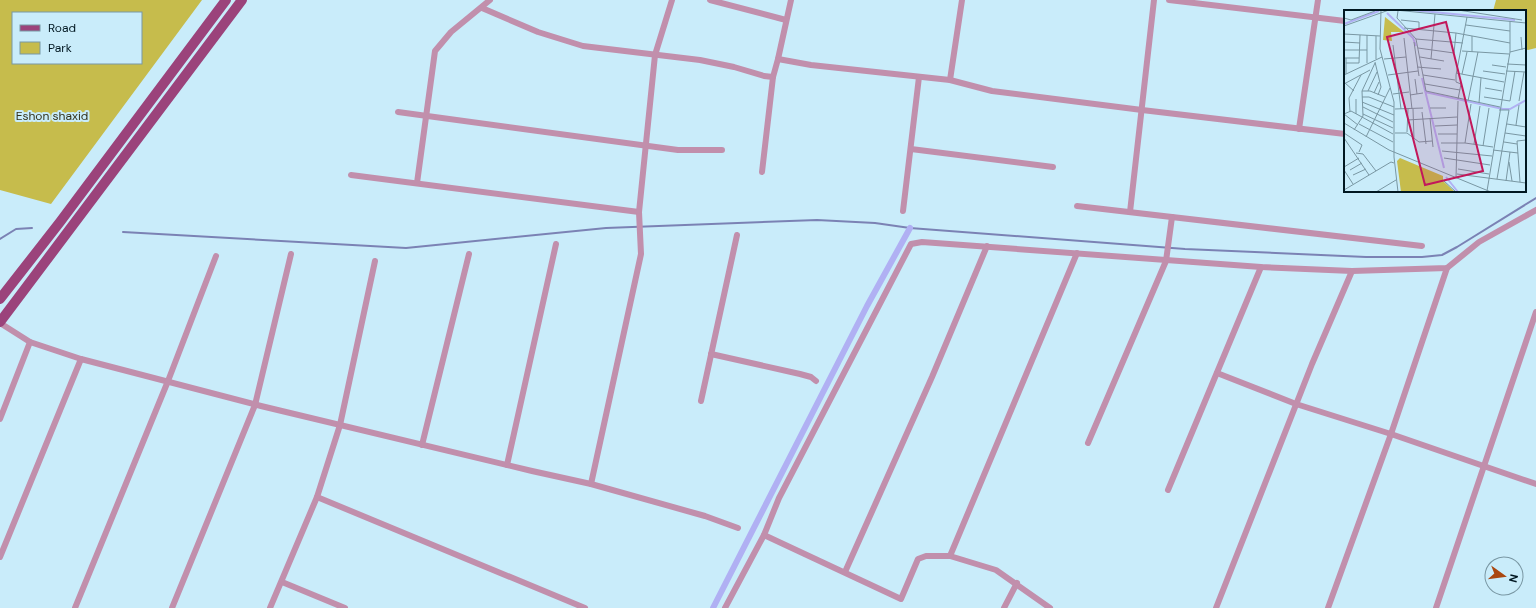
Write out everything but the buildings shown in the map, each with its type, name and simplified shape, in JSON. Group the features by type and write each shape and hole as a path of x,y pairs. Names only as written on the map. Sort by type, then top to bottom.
{"main road":[{"path":"0,299 60,222 226,0"},
{"path":"0,323 242,0"}],"street":[{"path":"417,183 435,51 451,32 490,0"},
{"path":"591,484 641,254 639,212 655,54 672,0"},
{"path":"710,0 786,20"},
{"path":"762,172 773,76 791,0"},
{"path":"950,80 962,0"},
{"path":"1130,212 1154,0"},
{"path":"1169,0 1344,21"},
{"path":"1299,129 1318,0"},
{"path":"482,8 538,32 583,46 700,60 734,67 764,76 773,76"},
{"path":"778,59 811,65 950,80 992,91 1344,134"},
{"path":"903,211 919,77"},
{"path":"398,112 678,150 722,150"},
{"path":"911,149 1053,167"},
{"path":"351,175 639,212"},
{"path":"1077,206 1422,246"},
{"path":"1328,608 1391,434 1447,268 1479,242 1536,210"},
{"path":"1088,444 1166,258 1172,217"},
{"path":"700,401 737,235"},
{"path":"725,608 764,535 779,498 912,244 922,242 987,246 1166,258 1261,267 1352,271 1447,268"},
{"path":"507,465 556,244"},
{"path":"845,572 932,377 987,246"},
{"path":"950,556 1077,253"},
{"path":"172,608 255,405 291,254"},
{"path":"422,445 469,254"},
{"path":"75,608 168,381 216,256"},
{"path":"270,608 317,497 340,424 375,261"},
{"path":"1168,490 1261,267"},
{"path":"1216,608 1312,364 1352,271"},
{"path":"1436,608 1533,330 1536,312"},
{"path":"0,323 30,342 81,359 255,405 591,484 705,516 738,528"},
{"path":"0,419 30,342"},
{"path":"711,354 800,374 811,377 816,381"},
{"path":"0,556 81,359"},
{"path":"1217,373 1296,404 1391,434 1536,484"},
{"path":"317,497 585,608"},
{"path":"764,535 901,599 918,559 926,556 950,556 996,570 1050,608"},
{"path":"282,582 345,608"},
{"path":"1004,608 1016,584"}],"green space":[{"name":"Eshon shaxid","path":"0,0 202,0 51,204 0,190"},
{"path":"1496,0 1536,0 1536,48 1526,49 1526,10 1493,10"}],"waterway":[{"path":"123,232 406,248 606,228 817,220 875,223 910,228 1185,249 1366,257 1422,257 1442,255 1536,198"},
{"path":"0,239 16,229 32,228"},
{"path":"713,608 867,306 910,228"}]}
